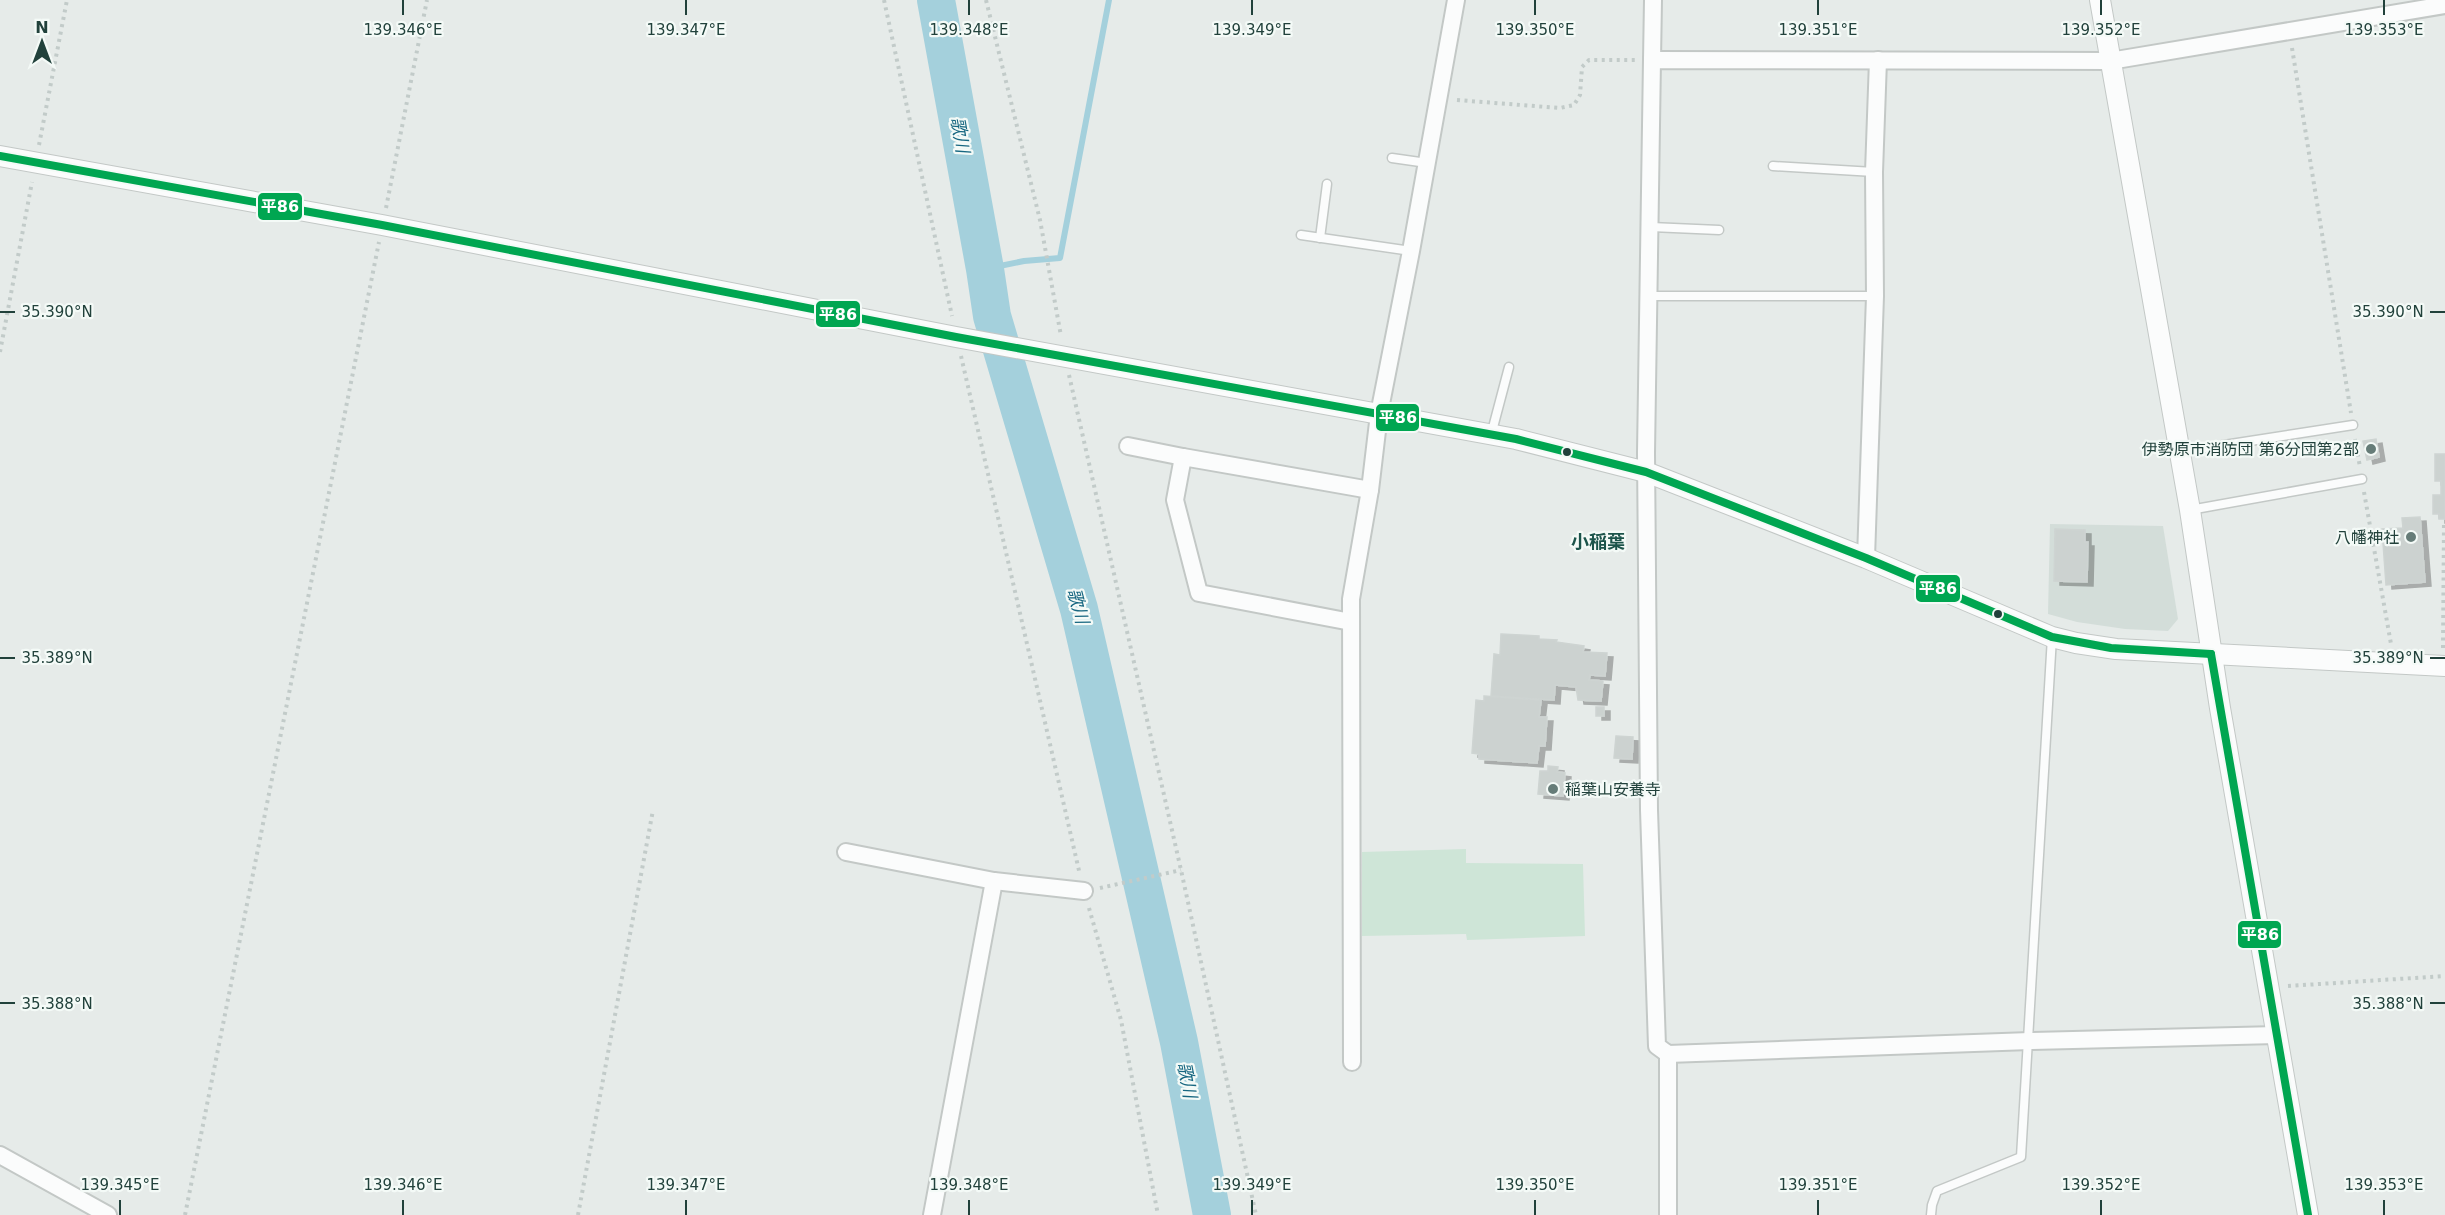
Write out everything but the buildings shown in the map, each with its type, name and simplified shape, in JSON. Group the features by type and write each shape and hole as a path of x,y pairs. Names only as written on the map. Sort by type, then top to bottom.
{"street":[{"path":"1352,1062 1351,599 1370,490 1379,414 1412,251 1456,0"},
{"path":"1653,0 1646,472 1649,810 1657,1047 1668,1054 2277,1035"},
{"path":"2100,0 2190,510 2211,654 2308,1215"},
{"path":"1652,60 2110,61 2445,5"},
{"path":"1866,558 1875,296 1874,172 1878,60"},
{"path":"0,156 382,225 964,338 1491,435 1646,472 1866,558 2052,637 2076,643 2116,649 2444,666"},
{"path":"1128,446 1274,481 1370,490"},
{"path":"1183,458 1175,500 1199,593 1351,622"},
{"path":"846,852 994,881 1084,891"},
{"path":"932,1215 994,881"},
{"path":"1668,1054 1668,1215"},
{"path":"0,1155 108,1215"}],"lane":[{"path":"1392,158 1427,163"},
{"path":"1773,166 1874,172"},
{"path":"1320,238 1327,184"},
{"path":"1651,227 1719,230"},
{"path":"1301,235 1412,251"},
{"path":"1647,296 1875,296"},
{"path":"1491,435 1509,367"},
{"path":"2178,452 2353,425"},
{"path":"2190,510 2362,479"},
{"path":"1931,1215 1936,1191 2021,1157 2030,1041 2052,637"}],"path":[{"path":"185,1215 427,0"},
{"path":"884,0 964,338 1084,891 1121,1020 1158,1215"},
{"path":"986,0 1040,220 1058,354 1181,870 1256,1215"},
{"path":"2289,32 2394,663"},
{"path":"1438,99 1560,108 1574,105 1580,95 1582,67 1589,60 1652,60"},
{"path":"2444,523 2444,666"},
{"path":"578,1215 652,810"},
{"path":"1084,891 1181,870"},
{"path":"2269,987 2445,976"}],"shaded area":[{"path":"2050,524 2163,526 2178,619 2168,631 2125,629 2077,622 2048,614"}],"green space":[{"path":"1466,849 1466,863 1583,864 1585,936 1467,940 1466,934 1362,936 1362,852"}],"waterway":[{"name":"歌川","path":"936,0 992,316 1079,609 1179,1042 1212,1215"},
{"path":"985,269 1024,261 1060,258 1109,0"}],"transit line":[{"name":"平86","path":"0,156 382,225 956,337 1516,439 1646,472 1866,558 2052,637 2111,648 2211,654"},
{"name":"平86","path":"2211,654 2308,1215"}],"place":[{"name":"伊勢原市消防団 第6分団第2部","path":"2371,449"},
{"name":"八幡神社","path":"2411,537"},
{"name":"稲葉山安養寺","path":"1553,789"}],"district":[{"name":"小稲葉","path":"1598,542"}]}
